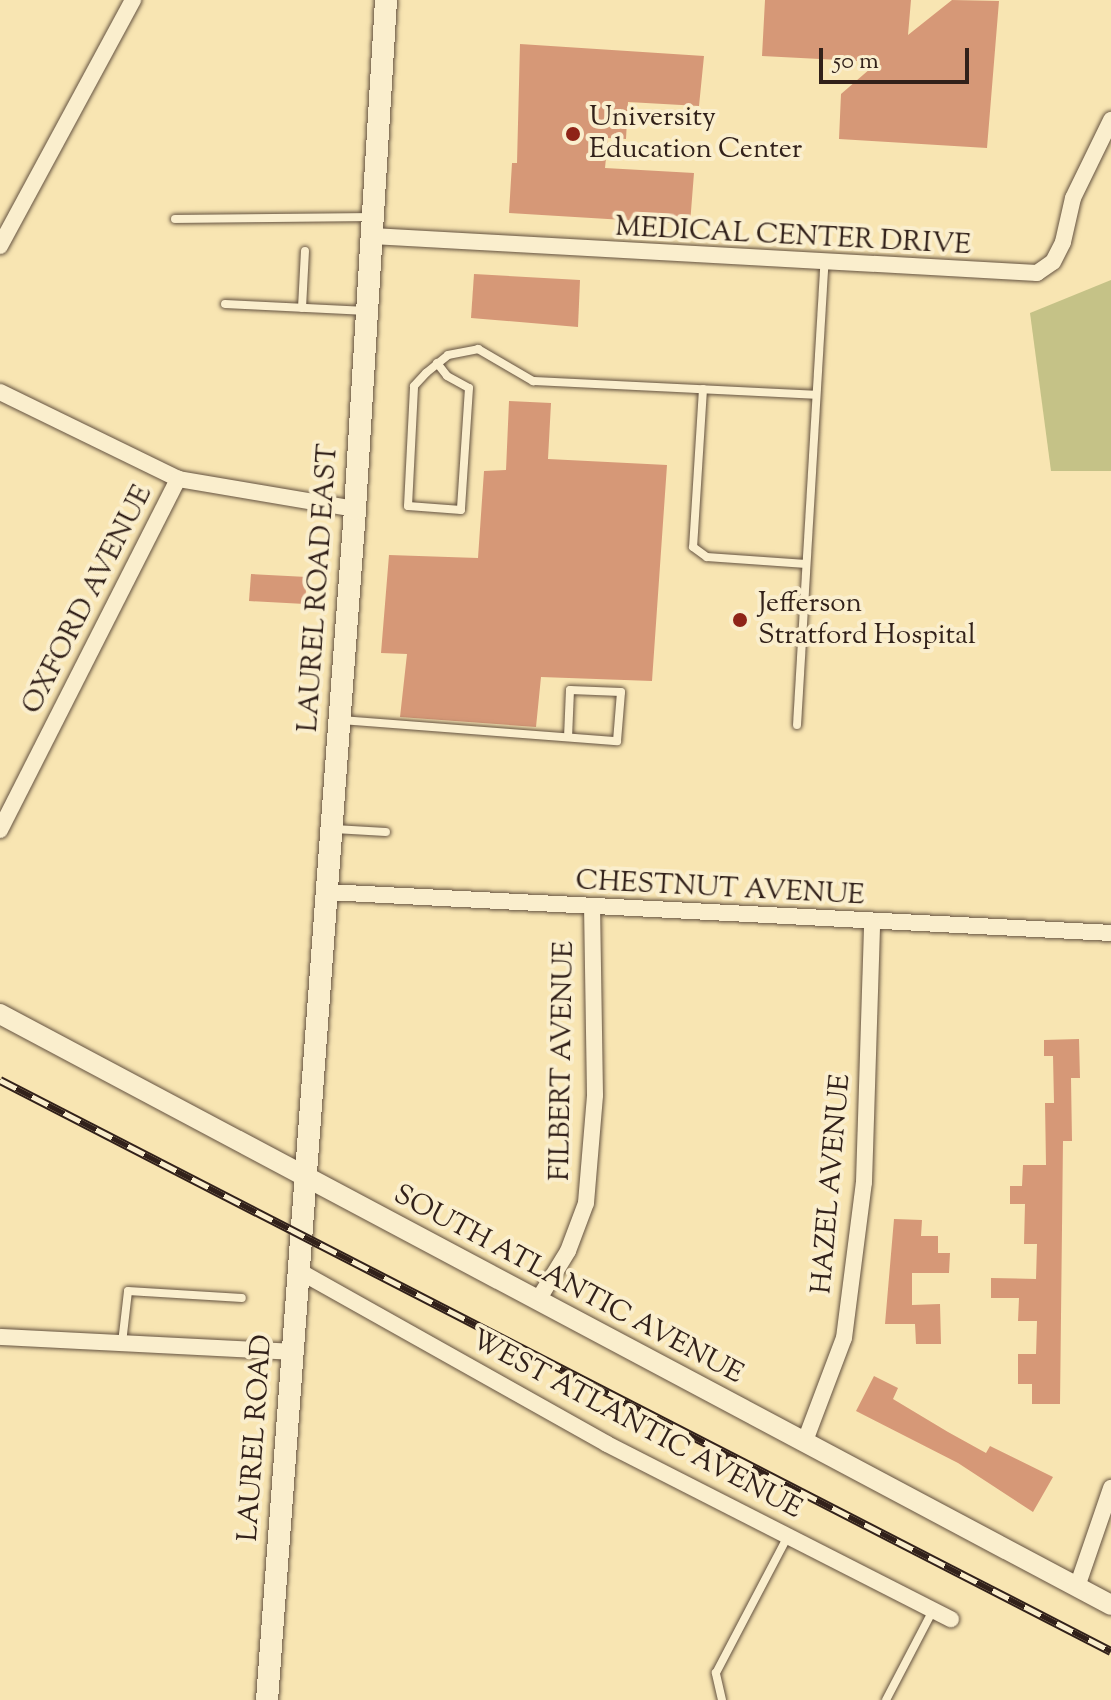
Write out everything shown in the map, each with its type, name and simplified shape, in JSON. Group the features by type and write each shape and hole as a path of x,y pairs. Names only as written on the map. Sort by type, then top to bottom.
{"main road":[{"name":"LAUREL ROAD EAST","path":"306,1180 355,509 386,0"},
{"name":"LAUREL ROAD","path":"267,1700 306,1180"}],"street":[{"path":"0,246 133,0"},
{"name":"MEDICAL CENTER DRIVE","path":"373,227 824,264 1037,273 1053,262 1063,242 1073,198 1111,120"},
{"path":"0,392 178,479 355,509"},
{"name":"OXFORD AVENUE","path":"0,830 178,479"},
{"name":"CHESTNUT AVENUE","path":"327,892 872,924 1111,933"},
{"name":"FILBERT AVENUE","path":"538,1300 568,1251 586,1203 595,1095 592,908"},
{"name":"HAZEL AVENUE","path":"805,1441 844,1338 864,1182 872,924"},
{"name":"SOUTH ATLANTIC AVENUE","path":"0,1014 306,1180 1111,1605"},
{"name":"WEST ATLANTIC AVENUE","path":"299,1271 607,1444 951,1619"},
{"path":"0,1337 293,1352"},
{"path":"1077,1587 1111,1488"}],"lane":[{"path":"175,219 373,227"},
{"path":"302,308 305,251"},
{"path":"797,725 824,264"},
{"path":"225,304 368,311"},
{"path":"437,363 447,376 469,388 461,510 408,506 414,386 437,363 448,355 478,349 533,381 816,395"},
{"path":"703,389 693,547 707,557 806,564"},
{"path":"340,720 617,741 621,692 570,690 568,737"},
{"path":"332,828 386,832"},
{"path":"122,1344 128,1291 242,1298"},
{"path":"722,1700 716,1673 788,1536"},
{"path":"886,1700 933,1610"}],"shaded area":[{"path":"1111,280 1111,471 1051,471 1030,313"}],"building":[{"path":"765,0 911,0 908,35 952,0 999,1 987,148 839,139 841,94 878,62 762,56"},
{"name":"University Education Center","path":"520,44 704,56 699,106 628,102 626,139 608,138 605,168 694,173 690,224 509,213 512,163 517,163"},
{"path":"474,274 580,280 578,327 471,318"},
{"path":"509,401 551,403 548,459 667,465 652,681 541,677 536,727 400,717 407,654 381,653 389,555 478,558 484,471 506,470"},
{"path":"251,574 307,577 305,604 249,601"},
{"path":"1079,1039 1080,1078 1071,1078 1072,1141 1063,1141 1060,1404 1032,1404 1032,1384 1018,1384 1018,1354 1036,1354 1037,1321 1018,1321 1019,1298 991,1298 991,1278 1036,1279 1037,1244 1024,1244 1025,1204 1010,1204 1010,1186 1022,1186 1023,1165 1046,1165 1045,1103 1054,1103 1053,1056 1044,1056 1044,1040"},
{"path":"894,1219 922,1220 921,1236 938,1236 938,1253 950,1253 949,1273 912,1273 912,1305 940,1304 941,1344 916,1344 915,1324 885,1324"},
{"path":"874,1376 898,1388 893,1399 948,1432 986,1453 990,1446 1053,1477 1033,1512 958,1463 856,1411"}],"railway":[{"path":"0,1080 1111,1651"}],"place":[{"name":"University Education Center","path":"573,134"},
{"name":"Jefferson Stratford Hospital","path":"740,620"}]}
